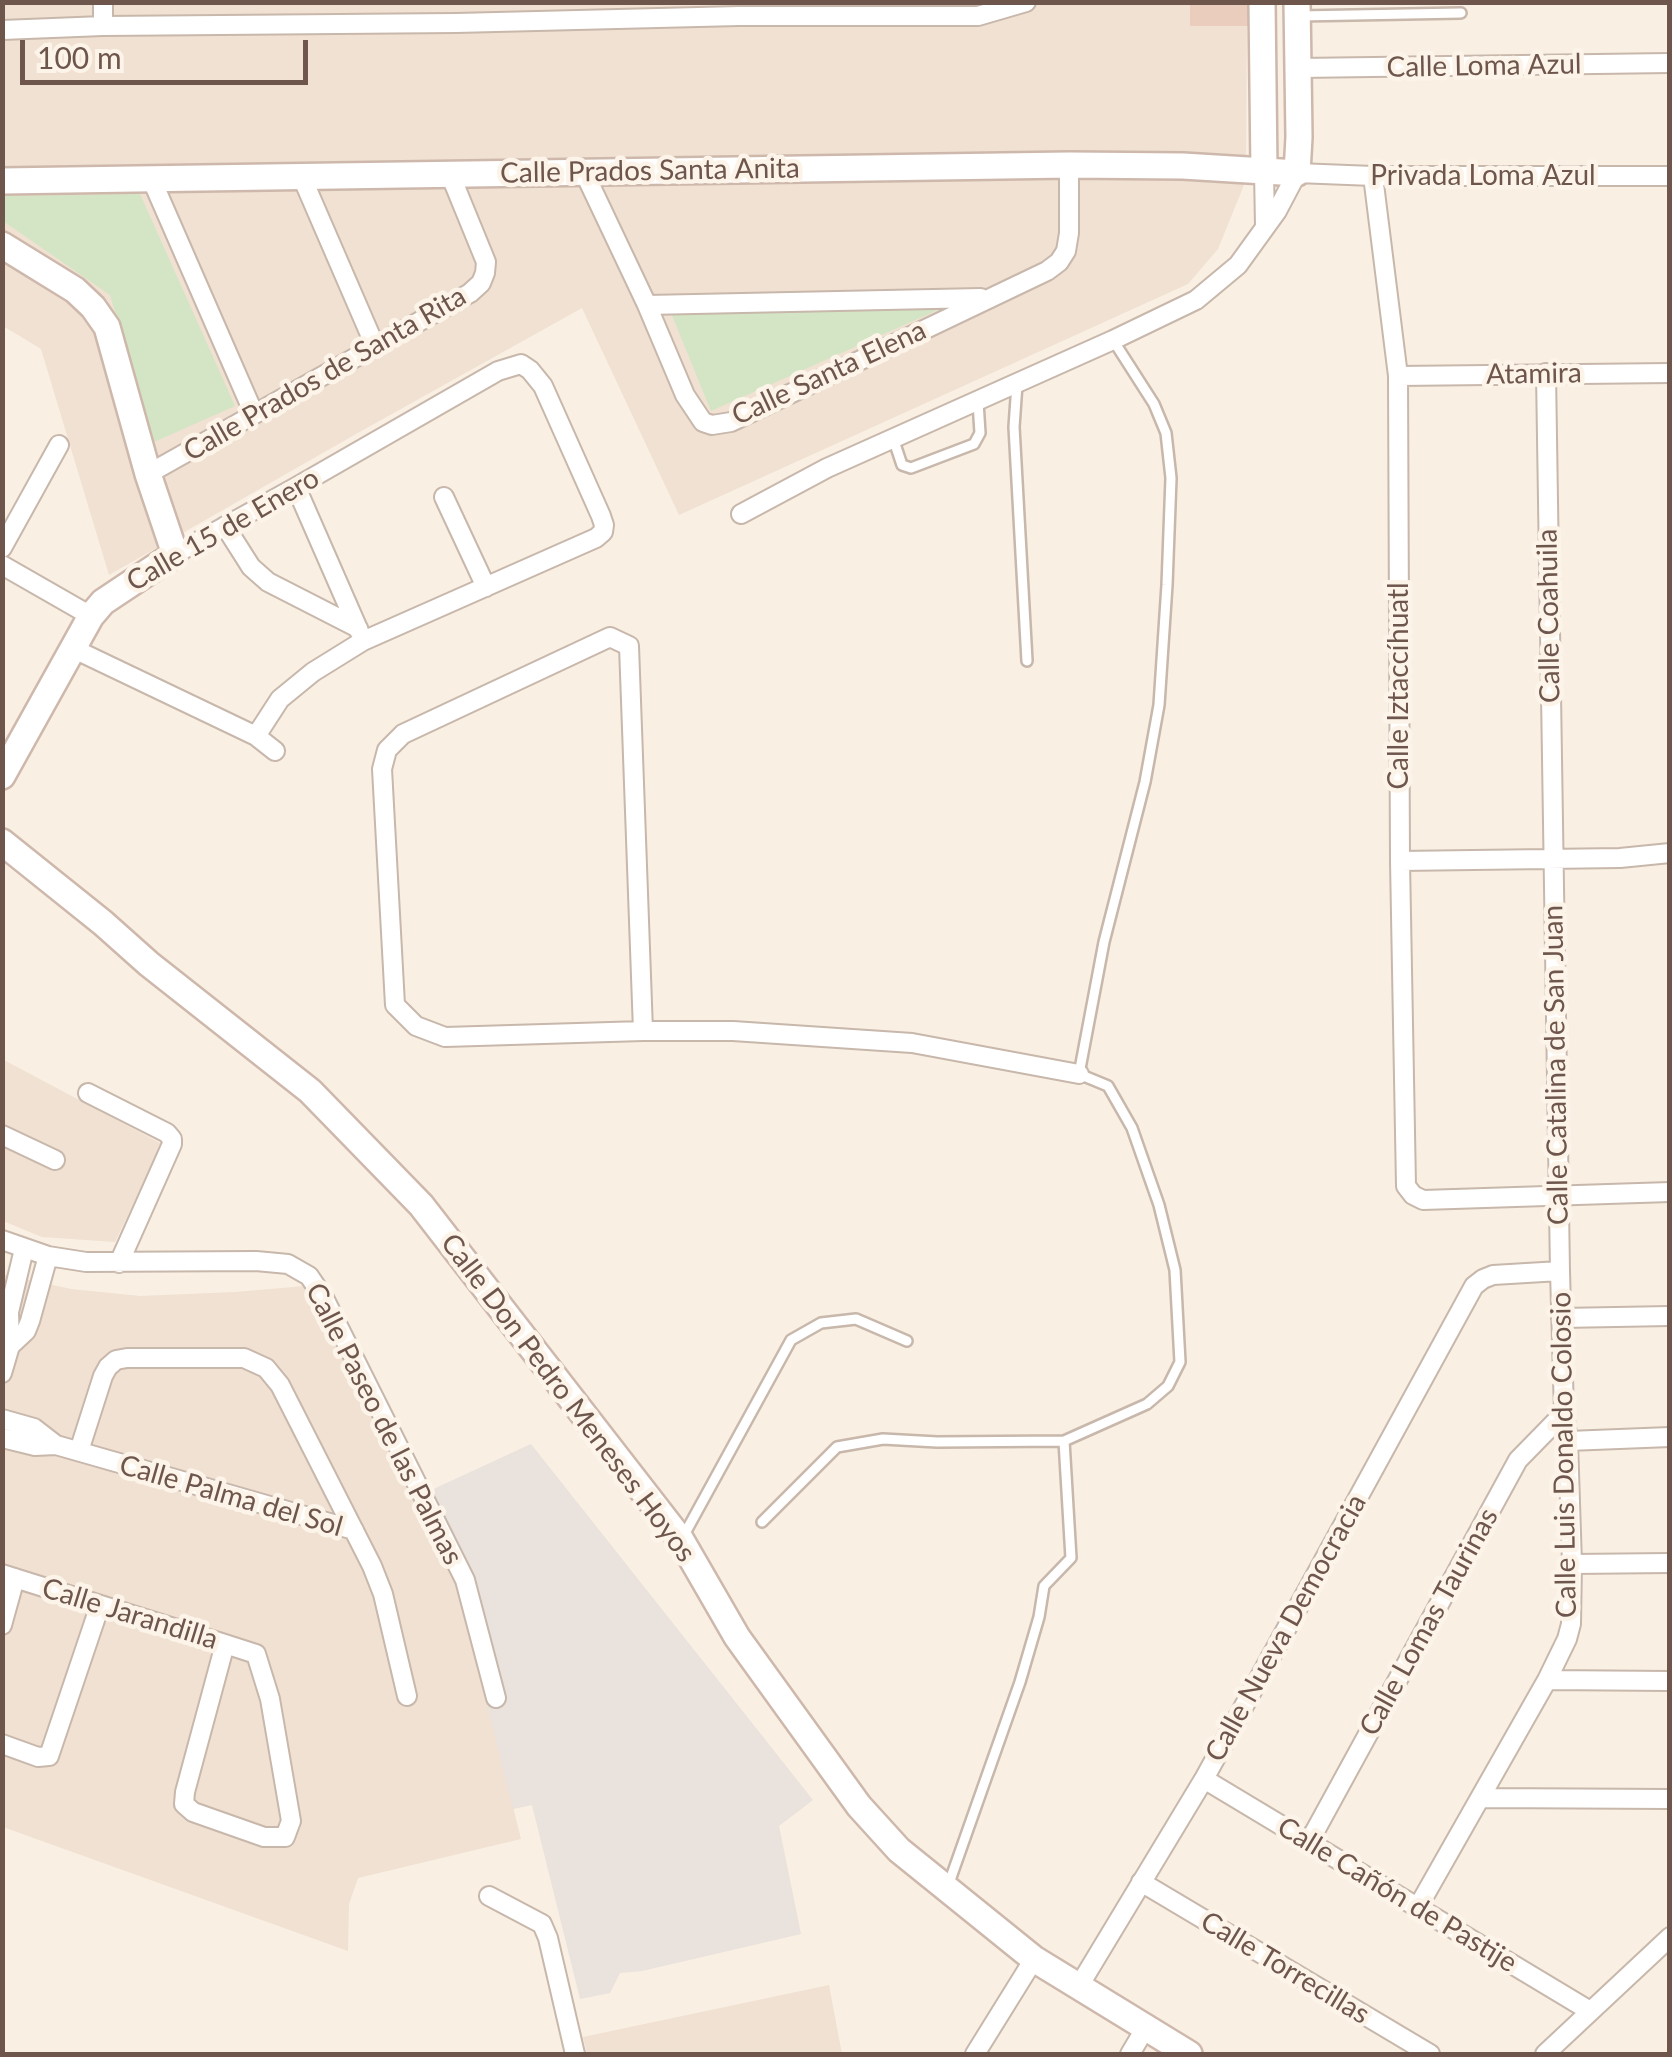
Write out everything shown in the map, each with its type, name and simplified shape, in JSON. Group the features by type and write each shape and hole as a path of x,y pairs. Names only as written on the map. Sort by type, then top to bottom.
{"street":[{"path":"103,2 103,26"},
{"path":"455,2 456,22"},
{"path":"1262,2 1265,226"},
{"path":"2,30 456,22 598,11 880,10 978,16 1025,3"},
{"path":"741,514 827,468 1196,300 1238,265 1277,211 1297,173 1297,9"},
{"name":"Calle Loma Azul","path":"1299,68 1670,63"},
{"name":"Calle Prados Santa Anita","path":"2,181 1069,165 1297,173"},
{"name":"Calle Santa Elena","path":"584,172 686,395 703,422 712,425 730,422 1047,272 1066,251 1069,165"},
{"name":"Privada Loma Azul","path":"1297,173 1670,176"},
{"name":"Calle Prados de Santa Rita","path":"148,474 480,283 486,262 450,174"},
{"path":"301,175 376,346"},
{"name":"Calle Iztaccíhuatl","path":"1373,176 1398,376 1406,1186 1413,1196 1432,1200 1558,1194"},
{"path":"151,178 254,414"},
{"path":"2,245 75,290 93,306 107,327 175,554"},
{"path":"647,305 987,298"},
{"name":"Calle 15 de Enero","path":"2,776 81,631 103,602 175,554 498,371 521,364 542,386 604,524 603,532 486,586"},
{"name":"Calle Coahuila","path":"1546,373 1552,859"},
{"name":"Atamira","path":"1398,376 1670,373"},
{"path":"2,548 60,445"},
{"path":"296,487 360,634"},
{"path":"256,736 280,699 360,634 486,586 444,496"},
{"path":"225,526 250,567 268,582 360,634"},
{"path":"2,565 91,616"},
{"path":"643,1030 629,646 610,637 403,734 387,750 382,769 395,1005 416,1026 445,1037 733,1031 912,1043 1079,1074"},
{"path":"74,649 256,736 275,751"},
{"name":"Calle Don Pedro Meneses Hoyos","path":"2,842 310,1091 421,1206 681,1540 737,1638 859,1806 899,1850 1034,1959 1190,2054"},
{"path":"1400,861 1620,858 1670,853"},
{"name":"Calle Catalina de San Juan","path":"1552,859 1560,1270"},
{"path":"88,1094 172,1139 119,1262"},
{"path":"2,1135 55,1160"},
{"path":"1558,1194 1670,1192"},
{"name":"Calle Paseo de las Palmas","path":"2,1240 48,1256 86,1262 271,1262 288,1264 310,1276 464,1580 496,1698"},
{"path":"2,1373 10,1346 9,1312 24,1249"},
{"path":"10,1346 26,1331 48,1256"},
{"name":"Calle Luis Donaldo Colosio","path":"1418,1907 1547,1680 1571,1624 1560,1270 1494,1275"},
{"name":"Calle Nueva Democracia","path":"1080,1986 1204,1779 1467,1298 1483,1278 1494,1275"},
{"path":"1562,1318 1670,1316"},
{"path":"79,1452 103,1376 116,1360 244,1358 266,1368 280,1385 354,1530"},
{"name":"Calle Lomas Taurinas","path":"1309,1842 1518,1460 1564,1412"},
{"name":"Calle Palma del Sol","path":"2,1419 34,1428 56,1445"},
{"path":"1568,1441 1670,1437"},
{"name":"Calle Palma del Sol","path":"2,1438 35,1446 56,1445 354,1530 384,1594 407,1696"},
{"path":"1572,1564 1670,1563"},
{"path":"2,1625 9,1576"},
{"name":"Calle Jarandilla","path":"9,1576 100,1604 225,1644 256,1654 270,1699 291,1821 285,1837 264,1837 193,1812 184,1804 225,1644"},
{"path":"2,1744 38,1757 50,1756 100,1604"},
{"path":"1547,1680 1670,1681"},
{"name":"Calle Cañón de Pastije","path":"1204,1779 1590,2011"},
{"path":"1482,1798 1670,1799"},
{"name":"Calle Torrecillas","path":"1140,1882 1430,2054"},
{"path":"488,1896 542,1924 576,2054"},
{"path":"1545,2054 1590,2011 1663,1954 1670,1936"},
{"path":"975,2054 1034,1959"},
{"path":"1130,2054 1146,2027"}],"lane":[{"path":"1297,9 1461,13"},
{"path":"762,1522 838,1447 882,1439 1064,1441 1146,1404 1168,1386 1180,1362 1174,1270 1160,1205 1132,1128 1108,1086 1079,1074 1104,942 1145,782 1159,705 1167,586 1171,478 1166,433 1154,404 1113,340"},
{"path":"1018,382 1015,445 1027,661"},
{"path":"893,438 902,465 911,468 974,444 980,433 978,400"},
{"path":"681,1540 791,1340 821,1323 856,1319 907,1341"},
{"path":"948,1888 1020,1682 1044,1586 1072,1558 1064,1441"}],"shaded area":[{"path":"3,3 1247,3 1246,180 1218,249 1188,284 679,515 582,308 109,575 41,349 3,326"},
{"path":"2,1059 162,1144 115,1242 42,1237 3,1221"},
{"path":"2,1274 71,1289 140,1296 305,1286 456,1580 521,1839 358,1878 349,1904 348,1951 3,1827"},
{"path":"531,1444 813,1800 779,1826 801,1934 620,1973 610,1993 580,1999 532,1805 513,1809 456,1580 414,1498"},
{"path":"829,1985 842,2054 587,2054 583,2037"}],"green space":[{"path":"140,194 235,406 154,442 110,295 3,221 2,196"},
{"path":"940,309 711,411 671,313"}],"building":[{"path":"1190,2 1249,2 1249,26 1190,26"}]}
